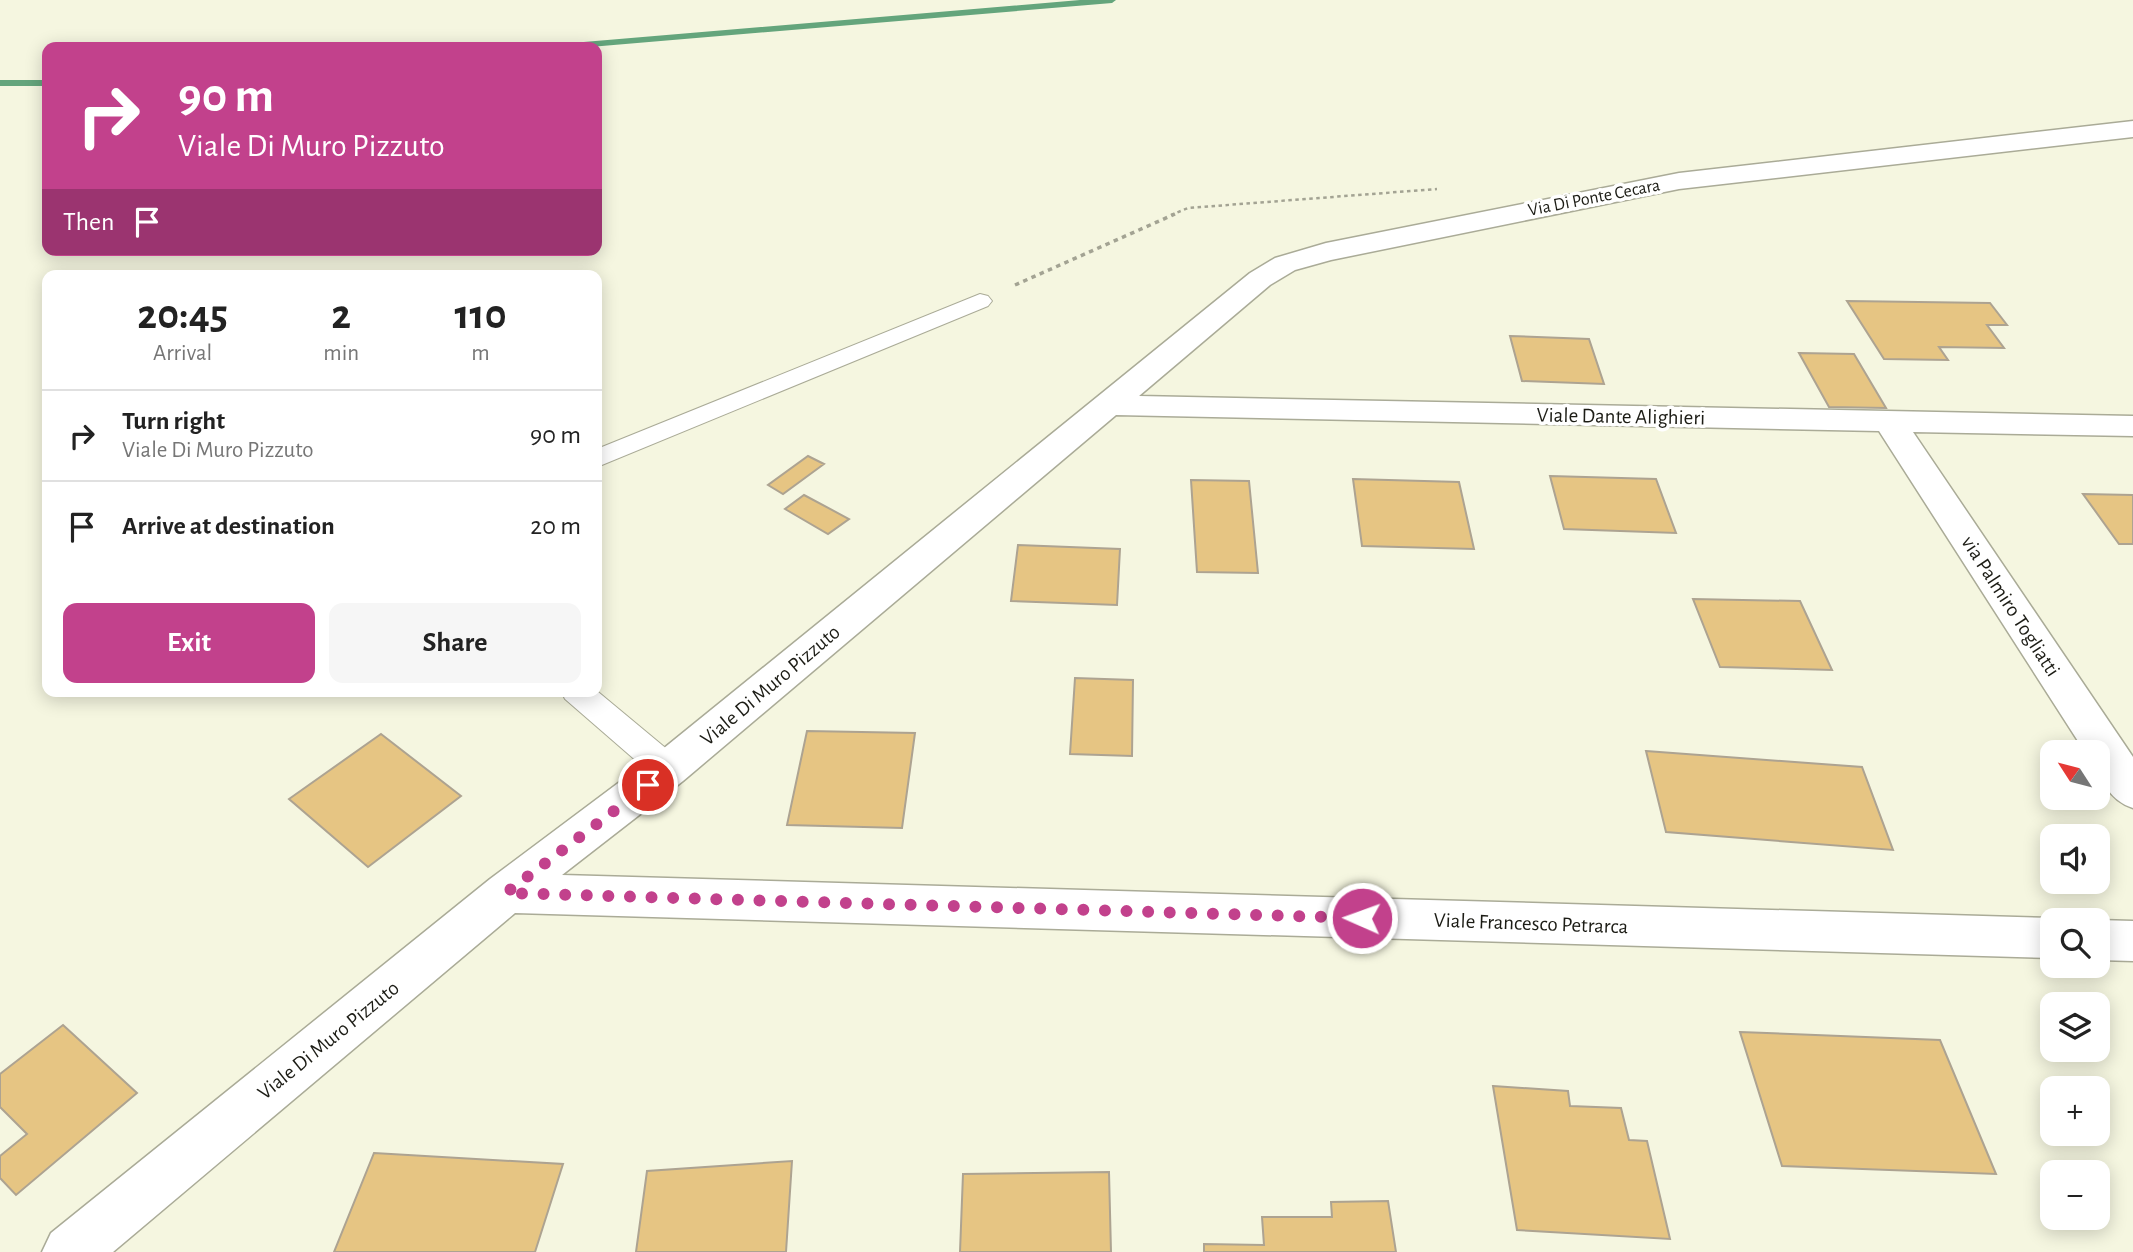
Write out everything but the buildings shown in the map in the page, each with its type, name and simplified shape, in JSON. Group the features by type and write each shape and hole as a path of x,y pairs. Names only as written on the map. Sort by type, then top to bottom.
{"street":[{"name":"Via Di Ponte Cecara","path":"1108,405 1260,279 1304,257 1679,181 2133,129"},
{"name":"Viale Dante Alighieri","path":"1108,405 2133,426"},
{"name":"Viale Di Muro Pizzuto","path":"70,1252 506,893 668,769 1108,405"},
{"name":"via Palmiro Togliatti","path":"1889,421 2133,791"},
{"name":"Viale Francesco Petrarca","path":"506,893 2040,938"},
{"path":"2110,940 2133,941"}],"lane":[{"path":"602,457 980,301"},
{"path":"583,697 668,769"}],"waterway":[{"path":"602,43 1112,0"},
{"path":"0,83 42,83"}],"route":[{"path":"648,785 506,893 1362,918"}]}
